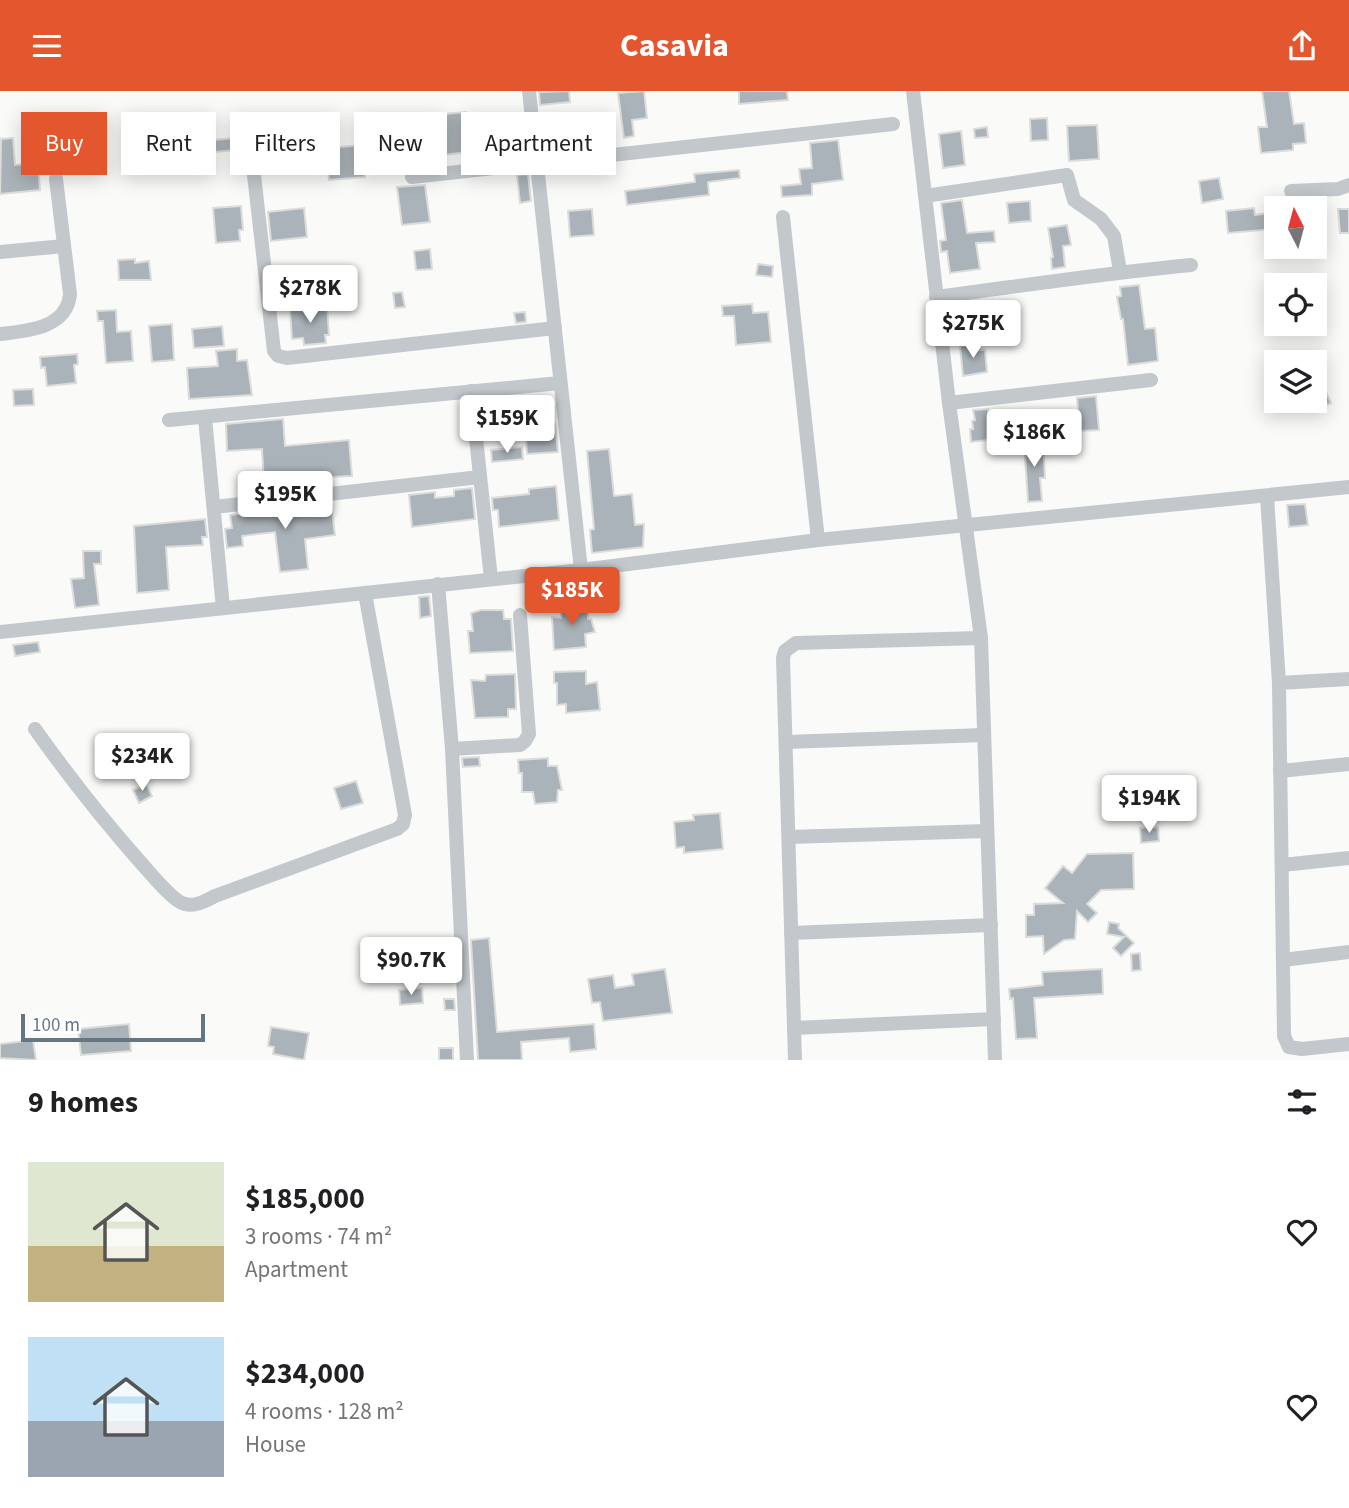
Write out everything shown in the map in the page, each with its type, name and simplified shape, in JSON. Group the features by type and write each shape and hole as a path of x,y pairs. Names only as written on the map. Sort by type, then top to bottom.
{"street":[{"path":"529,91 531,112"},
{"path":"913,91 949,403 981,638 995,1060"},
{"path":"616,155 893,124"},
{"path":"412,177 461,172"},
{"path":"254,175 275,351 278,356 291,358 555,328"},
{"path":"538,175 581,571"},
{"path":"925,196 1067,175 1074,200 1101,219 1114,236 1120,271"},
{"path":"0,334 33,329 66,312 70,294 56,179"},
{"path":"1291,191 1338,189 1349,185"},
{"path":"783,217 818,540"},
{"path":"0,252 64,246"},
{"path":"936,297 1120,271 1191,265"},
{"path":"949,403 1151,380"},
{"path":"169,420 560,383"},
{"path":"471,391 491,579"},
{"path":"205,418 223,608"},
{"path":"214,507 480,477"},
{"path":"0,632 581,571 818,540 1349,487"},
{"path":"1267,496 1279,683 1284,1036 1289,1047 1302,1049 1349,1044"},
{"path":"438,584 452,749 467,1060"},
{"path":"35,729 96,812 152,875 180,902 187,905 203,903 215,896 397,829 403,824 405,815 365,593"},
{"path":"452,749 520,745 529,734 520,615"},
{"path":"795,1060 783,658 789,647 796,643 981,638"},
{"path":"1279,683 1349,679"},
{"path":"786,742 984,735"},
{"path":"1280,771 1349,764"},
{"path":"789,837 987,831"},
{"path":"1282,865 1349,857"},
{"path":"792,933 990,925"},
{"path":"1283,960 1349,952"},
{"path":"794,1028 994,1019"}],"building":[{"path":"569,91 570,102 540,105 539,92"},
{"path":"644,91 647,118 632,120 634,136 624,138 618,93"},
{"path":"739,91 787,91 788,100 739,104"},
{"path":"1262,91 1289,91 1294,124 1304,123 1306,143 1293,144 1293,150 1261,153 1258,127 1267,127"},
{"path":"461,112 461,153 447,155 447,114"},
{"path":"1047,118 1048,140 1031,141 1030,119"},
{"path":"1097,125 1099,159 1069,161 1067,126"},
{"path":"987,127 988,137 975,138 974,129"},
{"path":"961,131 965,165 943,168 939,134"},
{"path":"13,138 15,165 21,164 21,175 39,175 40,190 0,194 1,139"},
{"path":"230,138 230,151 216,152 216,140"},
{"path":"838,140 843,180 812,184 812,195 782,197 781,186 801,184 799,169 812,168 810,143"},
{"path":"354,146 354,175 365,177 329,180 328,175 340,175 340,147"},
{"path":"739,170 740,178 708,182 709,195 627,205 625,191 695,182 694,174"},
{"path":"517,175 528,175 531,201 520,203"},
{"path":"1219,178 1223,199 1202,203 1199,181"},
{"path":"425,185 430,222 402,225 397,187"},
{"path":"962,200 967,233 994,231 995,242 976,243 980,269 950,273 947,251 941,252 940,241 946,240 941,203"},
{"path":"1030,201 1031,221 1009,223 1007,203"},
{"path":"241,206 243,230 239,230 240,241 216,243 213,208"},
{"path":"304,208 307,237 271,241 268,212"},
{"path":"1254,208 1255,215 1264,214 1264,230 1228,233 1226,211"},
{"path":"592,209 594,235 570,237 568,211"},
{"path":"1338,209 1349,209 1349,233 1340,233"},
{"path":"1067,225 1071,245 1063,246 1065,267 1052,269 1053,257 1048,228"},
{"path":"430,249 432,269 416,270 414,251"},
{"path":"135,259 135,263 149,261 151,280 119,280 118,260"},
{"path":"758,264 773,266 772,277 756,275"},
{"path":"1139,285 1145,329 1155,328 1158,361 1128,365 1123,319 1117,297 1121,296 1120,287"},
{"path":"402,292 405,307 395,308 393,293"},
{"path":"752,304 753,313 768,312 771,342 736,345 734,316 723,316 722,306"},
{"path":"327,306 329,335 325,335 326,343 304,345 303,338 292,339 290,310"},
{"path":"116,310 117,332 131,331 133,361 106,363 103,321 98,321 97,311"},
{"path":"525,312 526,322 516,323 514,313"},
{"path":"172,324 174,360 152,362 149,326"},
{"path":"222,326 224,346 194,348 192,329"},
{"path":"978,343 978,350 985,350 987,372 963,376 960,346"},
{"path":"237,349 237,361 247,360 252,395 189,399 187,368 218,366 216,351"},
{"path":"77,354 78,364 74,365 76,383 47,386 45,367 41,368 40,357"},
{"path":"33,389 34,405 14,406 13,390"},
{"path":"1096,396 1099,430 1080,431 1077,398"},
{"path":"517,397 521,427 488,431 484,400"},
{"path":"988,409 989,420 994,420 996,439 971,442 970,429 973,429 972,421 975,420 973,410"},
{"path":"283,419 285,446 349,440 352,476 292,479 292,482 264,484 262,449 227,451 226,424"},
{"path":"555,424 558,452 527,454 525,426"},
{"path":"1043,440 1045,478 1040,478 1042,501 1028,502 1024,441"},
{"path":"522,447 523,459 492,462 491,450"},
{"path":"609,449 614,496 632,494 635,525 644,524 643,547 592,553 590,530 594,529 587,451"},
{"path":"556,486 559,520 499,527 498,510 493,510 492,498 529,494 529,489"},
{"path":"472,488 475,519 412,527 409,495 435,492 435,498 454,496 454,490"},
{"path":"331,503 335,535 305,539 308,569 280,572 275,532 242,536 243,546 227,548 225,529 232,528 230,515"},
{"path":"1305,504 1308,525 1289,527 1287,505"},
{"path":"205,519 207,537 202,537 203,545 166,547 169,590 137,593 134,526"},
{"path":"83,551 101,551 101,564 94,564 99,605 75,608 71,579 84,578"},
{"path":"429,596 431,616 420,618 419,597"},
{"path":"588,602 588,619 591,619 595,632 585,634 586,647 554,650 552,617 561,618 561,607"},
{"path":"503,610 504,619 511,619 513,651 470,653 468,631 473,631 471,613"},
{"path":"38,642 40,652 15,656 13,645"},
{"path":"586,671 586,684 597,682 600,710 566,713 566,704 557,705 554,672"},
{"path":"515,674 516,709 508,709 508,717 475,718 471,680 485,681 486,675"},
{"path":"479,757 480,766 463,767 462,758"},
{"path":"548,758 548,766 557,766 562,790 558,790 557,802 535,804 533,792 522,792 522,773 519,773 518,760"},
{"path":"356,781 363,803 341,809 334,788"},
{"path":"146,784 152,796 139,803 133,790"},
{"path":"720,813 723,849 684,853 684,847 676,848 674,822 694,820 693,815"},
{"path":"1158,827 1159,841 1141,843 1140,828"},
{"path":"1133,853 1134,889 1101,890 1087,904 1097,913 1088,922 1077,911 1075,939 1064,940 1044,954 1043,936 1026,937 1026,915 1034,915 1034,904 1063,903 1045,888 1063,866 1072,873 1087,854"},
{"path":"1109,922 1119,924 1118,928 1134,943 1121,956 1113,948 1124,937 1107,934"},
{"path":"489,938 497,1032 594,1024 596,1049 570,1052 569,1038 521,1042 522,1060 478,1060 471,940"},
{"path":"1140,953 1141,970 1132,971 1131,954"},
{"path":"665,969 672,1013 603,1021 600,1002 592,1003 588,979 613,975 615,988 634,985 632,974"},
{"path":"1102,969 1103,994 1034,998 1037,1038 1016,1039 1013,998 1010,999 1009,989 1043,985 1042,972"},
{"path":"422,988 423,1003 400,1005 399,990"},
{"path":"444,999 454,999 455,1010 445,1010"},
{"path":"129,1024 131,1051 81,1055 78,1029"},
{"path":"271,1027 309,1033 304,1060 273,1054 274,1047 268,1046"},
{"path":"33,1040 36,1060 0,1058 0,1044"},
{"path":"439,1048 453,1048 453,1060 439,1060"}]}
